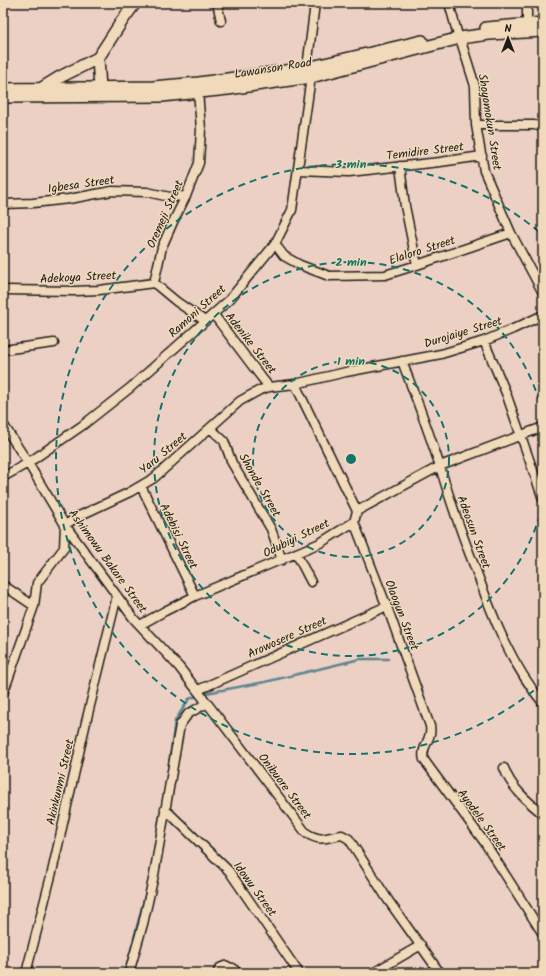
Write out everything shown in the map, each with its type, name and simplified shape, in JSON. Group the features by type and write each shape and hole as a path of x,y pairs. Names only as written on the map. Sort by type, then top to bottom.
{"main road":[{"path":"42,88 98,58 131,4"},
{"name":"Lawanson Road","path":"3,97 122,95 162,96 228,89 309,72 488,27 543,23"},
{"name":"Lawanson Road","path":"458,35 543,31"},
{"path":"98,58 100,88"},
{"name":"Lawanson Road","path":"3,89 153,87 309,72"}],"street":[{"path":"217,3 221,21"},
{"name":"Ramoni Street","path":"3,477 28,463 107,408 205,321 214,315 229,300 275,244 292,210 309,72 315,3"},
{"name":"Shoyomokun Street","path":"449,3 475,86 476,124 484,171 511,233 543,293"},
{"path":"526,3 527,24"},
{"name":"Oremeji Street","path":"154,283 162,246 186,196 199,163 201,129 198,91"},
{"path":"476,124 534,125 543,127"},
{"name":"Temidire Street","path":"298,170 349,172 482,156"},
{"path":"400,166 405,206 417,265"},
{"name":"Igbesa Street","path":"3,204 34,203 69,199 112,191 147,192 170,197 186,196"},
{"name":"Elaloro Street","path":"275,244 284,256 307,268 328,276 385,275 511,233"},
{"path":"154,283 177,302 205,321"},
{"name":"Adekoya Street","path":"3,290 99,290 154,283"},
{"name":"Adenike Street","path":"214,315 250,364 269,386"},
{"name":"Durojaiye Street","path":"269,386 295,384 346,372 441,354 513,329 543,315"},
{"path":"484,340 506,393 543,499"},
{"path":"3,350 54,343"},
{"name":"Adeosun Street","path":"402,361 440,466 460,530 499,631 516,664 533,691 543,703"},
{"path":"295,384 357,511 354,522"},
{"name":"Yaru Street","path":"65,525 79,516 141,486 154,478 240,401 269,386"},
{"name":"Ashimowu Bakare Street","path":"3,424 65,525 117,596 140,626 179,667 198,690"},
{"path":"357,511 440,466 543,427"},
{"name":"Shonde Street","path":"210,428 224,441 232,463 271,529 282,560"},
{"name":"Adebisi Street","path":"141,486 195,596"},
{"name":"Odubiyi Street","path":"140,626 165,610 195,596 320,543 354,522"},
{"name":"Olaogun Street","path":"354,522 387,606 427,718"},
{"path":"3,694 34,606 37,583 64,548 65,525"},
{"path":"296,553 311,582"},
{"path":"3,584 34,606"},
{"name":"Akinkunmi Street","path":"26,973 52,872 86,722 117,596"},
{"name":"Arowosere Street","path":"198,690 387,606"},
{"name":"Onibuore Street","path":"198,690 306,833 316,838 327,839 342,835 349,839 388,900 440,973"},
{"path":"130,973 143,924 180,725 188,714 205,700"},
{"name":"Ayodele Street","path":"427,718 431,731 423,753 424,760 485,842 543,934"},
{"path":"504,768 508,778 522,797 543,814"},
{"name":"Idowu Street","path":"165,809 229,871 299,973"},
{"path":"373,973 421,946"},
{"path":"223,970 233,968 236,973"}],"waterway":[{"path":"167,778 175,721 189,699 201,694 265,682 360,659 388,659"},
{"path":"125,973 150,876 161,809"}]}
